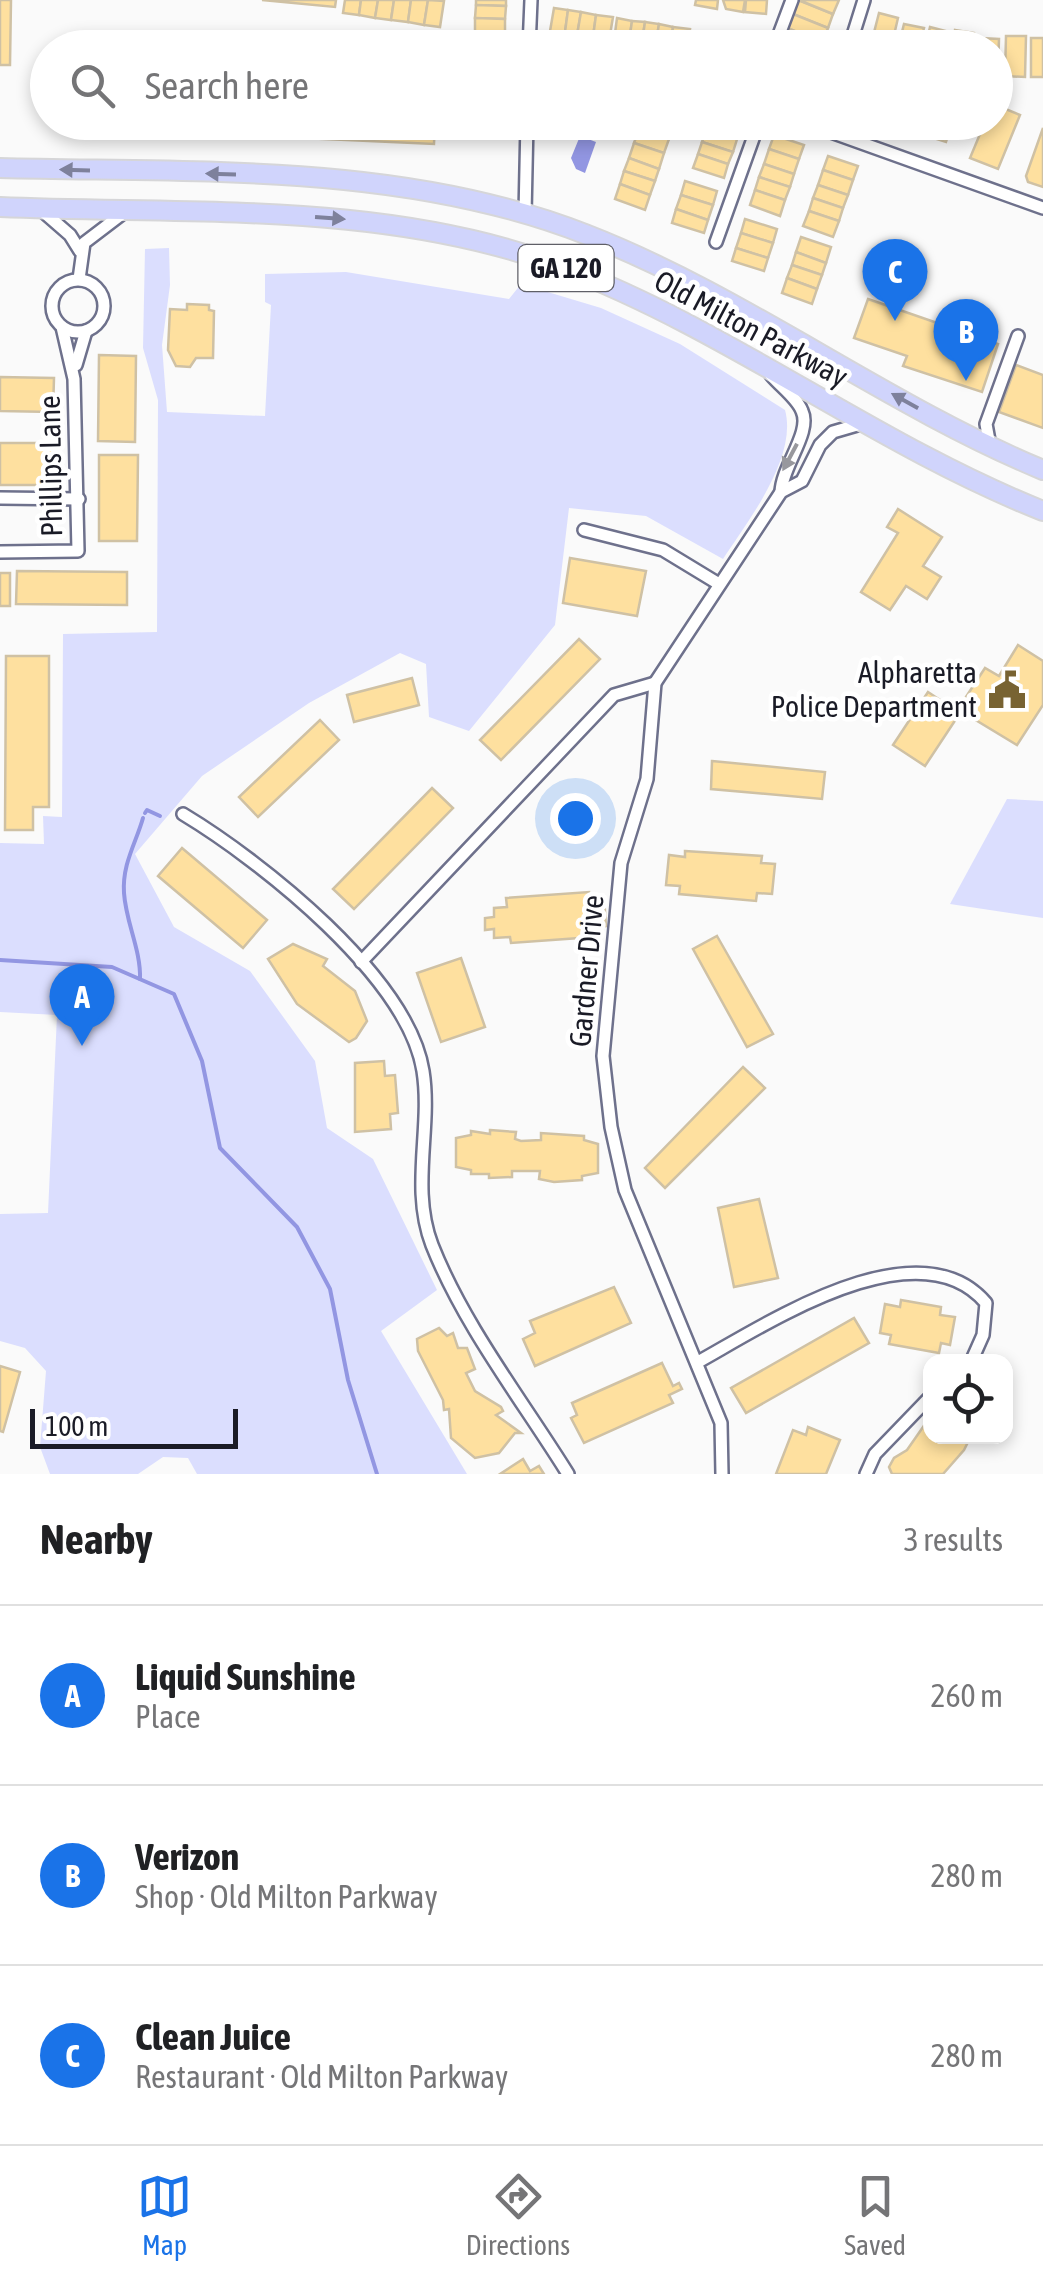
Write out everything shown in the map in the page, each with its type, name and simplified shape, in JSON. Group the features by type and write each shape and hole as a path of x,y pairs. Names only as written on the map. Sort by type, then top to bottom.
{"highway":[{"name":"Old Milton Parkway","path":"0,168 324,178 382,184 524,214 645,259 991,447 1043,470"},
{"name":"Old Milton Parkway","path":"0,207 374,222 474,242 560,266 612,287 1043,511"}],"street":[{"path":"529,30 530,0"},
{"path":"781,30 792,0"},
{"path":"855,30 864,0"},
{"path":"524,214 526,140"},
{"path":"716,242 753,140"},
{"path":"859,140 1043,208"},
{"path":"39,208 70,236 80,251"},
{"path":"78,280 80,251 91,235 128,210"},
{"path":"78,280 94,285 104,298 100,321 86,331 62,327 53,314 53,297 63,284 78,280"},
{"name":"Phillips Lane","path":"0,552 78,551 74,379 62,327"},
{"name":"Phillips Lane","path":"74,379 86,331"},
{"path":"991,447 986,424 1018,336"},
{"name":"Gardner Drive","path":"765,367 802,409 805,427 782,472 781,492"},
{"name":"Gardner Drive","path":"722,1474 724,1434 625,1190 611,1127 603,1056 621,863 647,779 656,683 781,492 802,481 820,444 833,432 868,422"},
{"path":"960,430 986,424"},
{"path":"0,498 79,499"},
{"path":"584,530 663,550 720,584"},
{"path":"361,962 614,695 656,683"},
{"path":"183,814 259,864 361,962 410,1028 423,1070 420,1173 430,1241 458,1301 568,1474"},
{"path":"698,1362 820,1294 869,1278 916,1275 961,1283 986,1303 983,1335 975,1354"},
{"path":"866,1474 875,1454 923,1404"}],"shaded area":[{"path":"169,248 170,285 162,345 167,412 265,416 271,305 265,302 265,274 346,272 509,299 521,284 601,308 680,344 785,410 787,428 778,468 723,559 646,516 569,508 555,625 469,731 429,717 426,664 400,653 309,703 202,776 135,854 174,927 250,971 315,1061 327,1128 373,1159 437,1290 381,1331 467,1474 197,1474 188,1458 163,1457 138,1474 50,1474 40,1447 46,1371 25,1348 0,1341 0,1214 48,1213 57,1015 0,1012 0,843 44,844 43,816 62,817 63,634 157,632 158,400 143,348 145,249"},
{"path":"1007,799 1043,801 1043,918 950,904"}],"water":[{"path":"578,140 596,142 585,173 576,169 571,158"}],"building":[{"path":"0,0 11,0 10,65 0,65"},
{"path":"262,0 336,0 335,7"},
{"path":"345,0 361,0 359,15 343,13"},
{"path":"361,0 378,0 375,18 359,15"},
{"path":"378,0 394,0 391,20 375,18"},
{"path":"394,0 411,0 408,22 391,20"},
{"path":"411,0 428,0 424,25 408,22"},
{"path":"428,0 444,1 440,27 424,25"},
{"path":"476,0 506,0 506,6 476,5"},
{"path":"696,0 718,0 717,9 695,5"},
{"path":"723,0 745,0 743,12 726,9"},
{"path":"746,0 767,0 766,14 745,12"},
{"path":"798,0 833,14 828,28 793,14"},
{"path":"799,0 839,0 833,14"},
{"path":"476,5 506,6 505,19 475,18"},
{"path":"554,8 568,10 565,30 550,30"},
{"path":"568,10 581,12 578,30 565,30"},
{"path":"581,12 596,15 594,30 578,30"},
{"path":"879,13 898,18 895,30 875,30"},
{"path":"793,14 828,28 792,30 787,28"},
{"path":"596,15 613,17 611,30 594,30"},
{"path":"475,18 505,19 505,30 475,30"},
{"path":"617,18 632,21 631,30 615,30"},
{"path":"632,21 645,22 644,30 631,30"},
{"path":"645,22 659,24 658,30 644,30"},
{"path":"659,24 673,27 673,30 658,30"},
{"path":"904,24 924,28 924,30 902,30"},
{"path":"1013,36 1026,36 1025,77 1013,76"},
{"path":"1031,38 1043,38 1043,77 1031,77"},
{"path":"1013,112 1020,115 1013,132"},
{"path":"1043,128 1043,187 1028,182 1026,176"},
{"path":"347,140 434,140 434,144"},
{"path":"635,140 669,140 664,153 634,143"},
{"path":"703,140 737,140 733,152"},
{"path":"772,140 804,145 799,159 769,149"},
{"path":"978,140 1010,140 998,169 970,158"},
{"path":"702,142 733,152 728,164 698,154"},
{"path":"634,143 664,153 659,169 629,158"},
{"path":"769,149 799,159 794,174 764,164"},
{"path":"698,154 728,164 724,178 693,168"},
{"path":"828,156 858,166 853,180 823,170"},
{"path":"629,158 659,169 655,181 624,171"},
{"path":"764,164 794,174 790,187 759,177"},
{"path":"823,170 853,180 848,195 818,185"},
{"path":"624,171 655,181 650,195 620,184"},
{"path":"759,177 790,187 785,200 755,190"},
{"path":"685,181 717,191 713,205 681,195"},
{"path":"620,184 650,195 645,210 615,199"},
{"path":"818,185 848,195 843,208 813,198"},
{"path":"755,190 785,200 780,216 750,205"},
{"path":"681,195 713,205 708,220 676,209"},
{"path":"813,198 843,208 839,221 809,211"},
{"path":"676,209 708,220 704,233 672,223"},
{"path":"809,211 839,221 833,237 803,226"},
{"path":"745,219 777,229 773,243 741,233"},
{"path":"741,233 773,243 768,258 736,248"},
{"path":"801,237 831,247 826,263 796,252"},
{"path":"736,248 768,258 764,271 732,261"},
{"path":"796,252 826,263 822,275 792,265"},
{"path":"792,265 822,275 817,289 787,278"},
{"path":"787,278 817,289 812,304 782,293"},
{"path":"868,299 998,344 982,392 903,366 907,356 854,338"},
{"path":"187,304 209,305 209,310 214,311 213,358 196,358 190,367 176,366 168,350 170,309 187,310"},
{"path":"99,355 136,356 135,442 98,441"},
{"path":"1016,365 1043,375 1043,428 999,412"},
{"path":"0,377 54,378 53,412 0,411"},
{"path":"0,443 57,443 57,485 0,485"},
{"path":"99,455 138,455 137,541 99,541"},
{"path":"898,509 942,537 923,566 941,577 927,599 906,586 890,610 861,592 898,533 887,527"},
{"path":"570,558 646,571 637,616 563,603"},
{"path":"17,571 127,572 127,605 16,604"},
{"path":"0,573 10,573 10,606 0,606"},
{"path":"579,639 600,659 501,760 480,740"},
{"name":"Alpharetta Police Department","path":"1018,645 1043,661 1043,705 1017,745 974,719 977,713 962,703 985,668 999,676"},
{"path":"6,656 49,656 49,807 33,807 33,830 5,830"},
{"path":"412,678 419,705 354,722 347,695"},
{"path":"928,692 960,713 925,766 893,745"},
{"path":"320,720 339,740 258,817 239,797"},
{"path":"712,761 825,772 822,799 711,789"},
{"path":"432,788 453,808 354,909 333,889"},
{"path":"182,848 267,920 243,948 158,876"},
{"path":"685,851 762,856 761,863 775,864 772,894 757,893 756,901 679,894 680,886 666,885 669,855 685,857"},
{"path":"589,892 589,898 604,896 606,926 592,927 593,937 511,943 510,937 494,938 494,929 485,930 485,918 494,917 494,908 507,907 506,898"},
{"path":"717,936 773,1034 747,1047 693,949"},
{"path":"293,944 327,959 323,966 355,991 367,1021 356,1038 349,1042 297,1004 268,959"},
{"path":"461,958 485,1027 441,1042 417,973"},
{"path":"384,1061 385,1076 395,1075 398,1113 390,1114 391,1129 355,1132 355,1063"},
{"path":"743,1067 765,1088 665,1188 645,1168"},
{"path":"490,1130 516,1132 515,1139 521,1141 541,1140 541,1133 584,1136 584,1140 598,1144 598,1173 582,1176 582,1180 554,1182 539,1179 540,1171 512,1171 512,1177 489,1178 489,1174 471,1174 471,1170 456,1167 456,1138 471,1135 471,1131 490,1134"},
{"path":"759,1199 778,1278 734,1287 718,1208"},
{"path":"614,1287 631,1323 535,1366 523,1339 535,1333 530,1321"},
{"path":"901,1300 941,1307 940,1315 955,1317 950,1345 941,1343 939,1353 889,1344 891,1335 880,1333 885,1304 900,1307"},
{"path":"854,1318 869,1343 746,1413 731,1388"},
{"path":"439,1328 447,1336 453,1333 458,1348 467,1348 475,1369 466,1373 475,1391 501,1407 503,1411 496,1415 521,1433 515,1433 499,1453 475,1458 451,1438 449,1409 444,1410 443,1400 418,1351 417,1339"},
{"path":"662,1363 673,1386 679,1383 682,1389 669,1395 673,1403 584,1443 571,1418 577,1415 572,1403"},
{"path":"0,1366 20,1372 3,1432 0,1431"},
{"path":"808,1427 840,1440 826,1474 776,1474 793,1430 806,1435"},
{"path":"923,1427 923,1444 967,1444 943,1474 892,1474 889,1467 894,1458 907,1450"},
{"path":"523,1459 530,1471 539,1466 544,1474 500,1474"}],"waterway":[{"path":"145,813 147,810 160,816"},
{"path":"140,979 124,882 143,818"},
{"path":"0,960 112,967 174,994 202,1061 220,1148 297,1227 330,1289 348,1380 377,1474"}],"place":[{"name":"Clean Juice","path":"895,321"},
{"name":"Verizon","path":"966,381"},
{"name":"Alpharetta Police Department","path":"1007,690"},
{"name":"Liquid Sunshine","path":"82,1046"}]}
